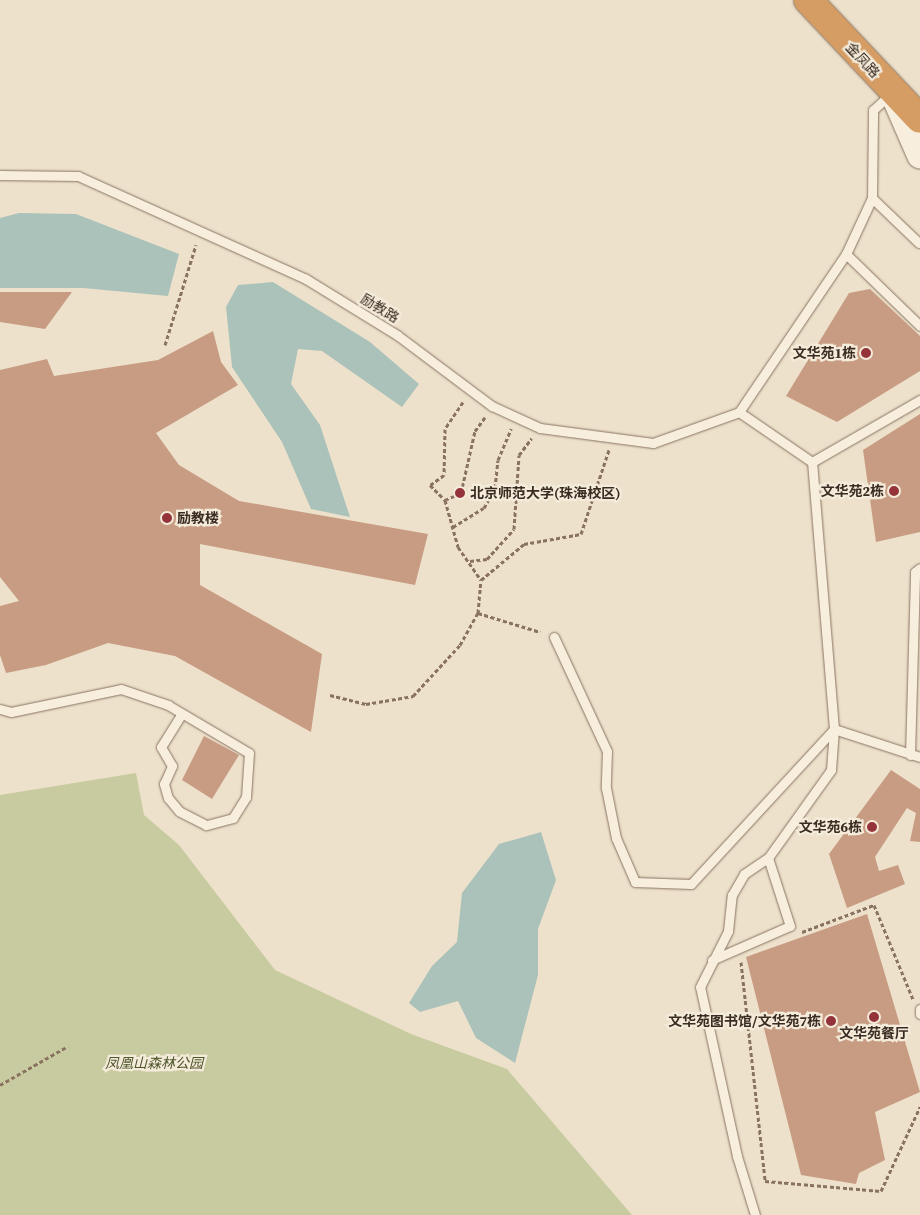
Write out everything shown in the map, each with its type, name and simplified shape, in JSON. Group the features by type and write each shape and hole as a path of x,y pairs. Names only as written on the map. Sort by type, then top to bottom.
{"highway":[{"name":"金凤路","path":"808,0 920,119"}],"street":[{"path":"893,92 920,155"}],"lane":[{"path":"812,462 739,412 846,254 872,198 873,110 893,92"},
{"name":"励教路","path":"0,175 78,176 306,279 397,335 492,406 540,428 612,440 653,443 739,412"},
{"path":"872,198 920,244"},
{"path":"846,254 920,326"},
{"path":"812,462 920,400"},
{"path":"755,1215 737,1156 700,986 728,931 732,895 744,874 768,858 831,770 834,729 812,462"},
{"path":"910,755 914,572 920,568"},
{"path":"554,637 606,751 606,788 616,838 635,882 691,884 834,729"},
{"path":"0,710 11,712 121,689 168,705 180,716 249,753 246,797 233,818 206,825 178,811 168,798 164,784 172,766 162,747 180,716"},
{"path":"834,729 920,757"},
{"path":"712,960 790,926 768,858"}],"path":[{"path":"165,345 200,232"},
{"path":"330,695 366,704 412,696 460,645 478,613 481,580 470,561 458,547 444,500 430,485 444,475 445,429 470,391"},
{"path":"444,500 461,493 475,431 492,406"},
{"path":"453,526 484,508 495,488 498,460 516,417"},
{"path":"470,561 487,559 514,529 519,455 540,428"},
{"path":"481,580 524,544 581,534 612,440"},
{"path":"478,613 554,637"},
{"path":"794,934 874,905 920,1012"},
{"path":"740,954 764,1181 881,1191 920,1107"},
{"path":"0,1086 68,1046"}],"green space":[{"name":"凤凰山森林公园","path":"136,773 144,815 179,845 275,970 411,1034 507,1069 632,1215 0,1215 0,795"}],"water":[{"path":"19,213 76,214 179,254 168,296 83,288 0,288 0,218"},
{"path":"273,282 370,342 419,384 402,407 322,351 298,349 291,384 320,425 350,517 311,509 282,442 232,367 226,307 238,285"},
{"path":"541,832 556,880 538,929 538,975 515,1063 476,1038 458,1001 420,1012 409,1003 432,966 457,942 462,893 499,844"}],"building":[{"name":"文华苑1栋","path":"870,289 920,336 920,371 837,422 786,396 849,293"},
{"path":"0,292 72,292 45,329 0,322"},
{"name":"励教楼","path":"213,331 221,362 238,385 156,433 179,465 239,501 428,534 415,585 200,544 200,585 322,654 311,732 175,656 108,643 46,665 6,673 0,655 0,606 19,601 0,577 0,370 47,359 54,376 158,360"},
{"name":"文华苑2栋","path":"920,414 920,532 876,542 863,450"},
{"path":"204,736 239,755 212,799 182,780"},
{"name":"文华苑6栋","path":"891,770 920,789 920,842 910,841 916,813 907,808 875,857 879,871 898,865 905,884 847,908 829,854"},
{"name":"文华苑图书馆/文华苑7栋","path":"867,914 920,1092 875,1112 885,1160 859,1173 856,1184 801,1175 746,957"}],"place":[{"name":"文华苑1栋","path":"866,353"},
{"name":"文华苑2栋","path":"894,491"},
{"name":"北京师范大学(珠海校区)","path":"460,493"},
{"name":"励教楼","path":"167,518"},
{"name":"文华苑6栋","path":"872,827"},
{"name":"文华苑餐厅","path":"874,1017"},
{"name":"文华苑图书馆/文华苑7栋","path":"831,1021"}]}
